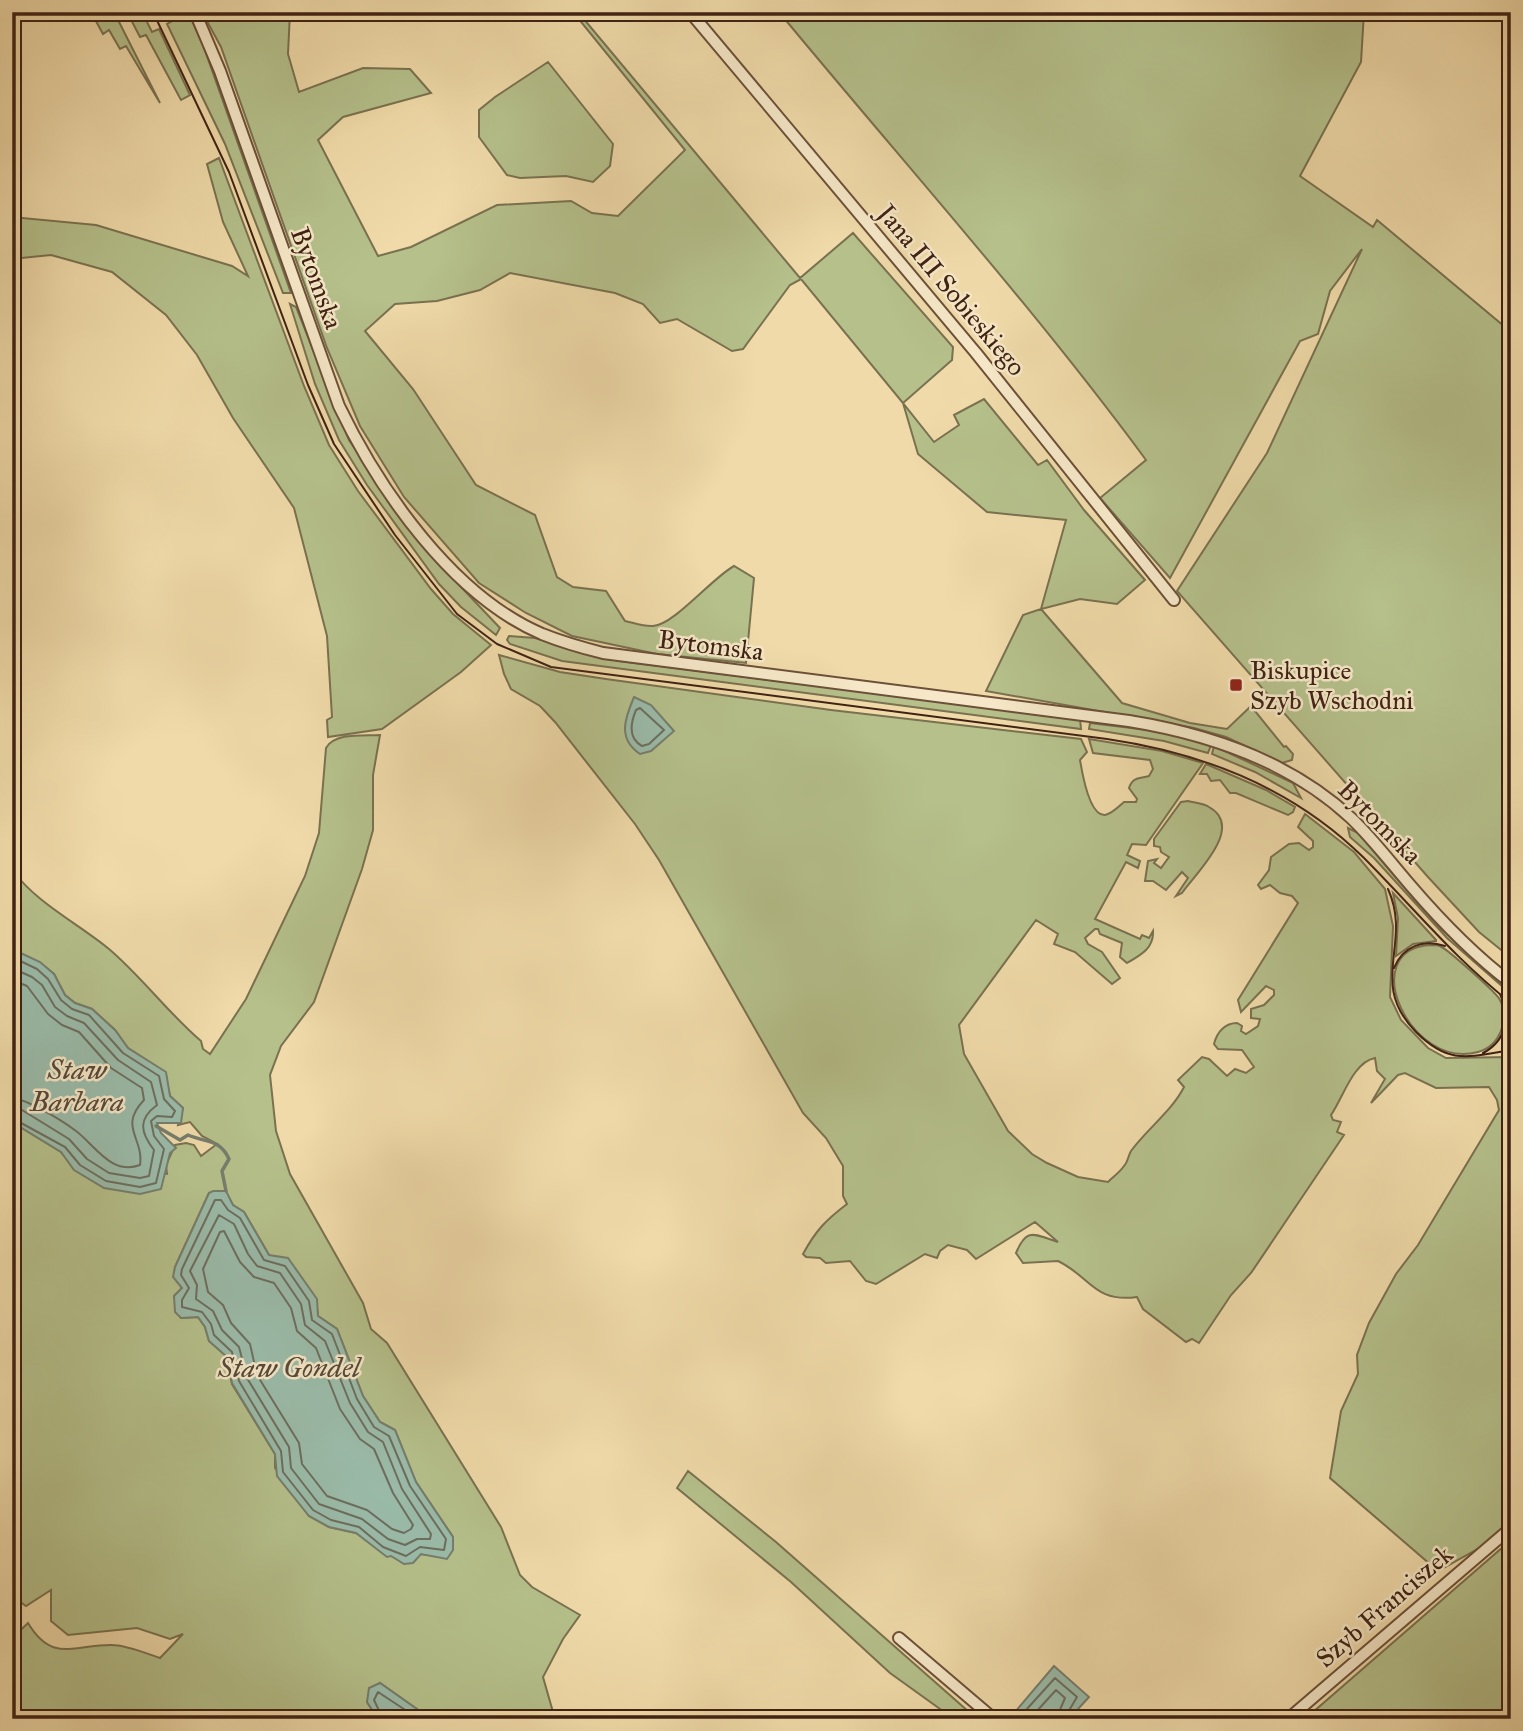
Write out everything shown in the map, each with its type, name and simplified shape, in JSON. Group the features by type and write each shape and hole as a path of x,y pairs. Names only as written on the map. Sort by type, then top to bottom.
{"street":[{"name":"Bytomska","path":"195,12 220,71 328,377 355,438 423,537 454,572 487,601 540,634 603,653 1129,721 1173,729 1233,747 1284,771 1335,804 1361,828 1450,929 1511,983"},
{"name":"Jana III Sobieskiego","path":"690,12 976,353 1174,600"},
{"name":"Szyb Franciszek","path":"1288,1719 1511,1528"},
{"path":"899,1638 994,1719"}],"green space":[{"path":"91,12 114,12 160,103 126,46 120,49 109,30 103,34"},
{"path":"127,12 142,12 152,32 159,29 190,95 181,100 146,35 140,37"},
{"path":"170,12 188,12 202,42 291,293 283,293 225,144 167,24 174,20"},
{"path":"202,12 290,12 288,54 299,92 363,68 410,69 431,93 343,117 318,140 378,256 411,247 497,205 571,201 592,213 618,216 685,150 573,12 578,12 800,278 853,233 953,347 952,360 903,403 801,279 790,285 743,349 732,351 677,319 660,323 643,304 615,293 510,273 480,290 437,301 395,304 365,331 413,389 476,485 535,515 557,577 573,587 606,591 625,621 647,626 662,624 734,566 754,578 746,663 657,654 572,636 526,613 479,583 404,497 360,426 327,348 221,47"},
{"path":"779,12 1364,12 1361,62 1300,176 1373,227 1377,220 1511,332 1511,958 1479,932 1428,877 1177,591 1267,453 1362,249 1330,291 1318,334 1300,341 1170,578 1100,498 1146,460 1012,289"},
{"path":"548,62 613,144 610,166 593,182 566,176 520,178 507,175 479,137 479,110"},
{"path":"219,158 304,386 329,445 358,491 431,589 453,614 491,645 461,672 382,729 328,737 327,720 332,717 327,636 294,508 233,418 197,355 166,315 112,272 51,255 12,259 12,217 96,225 232,266 248,276 223,222 207,164"},
{"path":"290,304 296,307 349,440 424,548 500,628 496,635 461,607 439,584 367,485 339,440 315,384"},
{"path":"984,399 1038,465 1047,460 1084,510 1145,580 1117,604 1080,599 1041,609 1066,520 987,512 918,454 903,403 934,442 959,425 954,415"},
{"path":"1041,609 1122,703 1190,723 1227,729 1251,706 1284,747 1293,754 1292,760 1282,763 1226,737 1194,728 986,691 1023,615"},
{"path":"509,636 535,638 619,661 1080,719 1081,729 562,661 510,644 507,640"},
{"path":"499,655 560,672 606,679 831,710 1081,739 1087,752 1080,760 1087,792 1095,809 1105,815 1124,802 1136,802 1137,799 1129,788 1131,784 1137,779 1149,776 1153,769 1150,760 1093,753 1089,739 1162,751 1203,763 1146,845 1132,844 1127,855 1140,861 1138,868 1126,862 1095,919 1140,939 1142,935 1149,938 1153,931 1149,946 1127,963 1120,957 1122,943 1100,934 1098,929 1085,938 1088,944 1102,952 1120,978 1112,984 1075,952 1054,944 1058,934 1036,920 959,1025 964,1054 1008,1131 1032,1154 1078,1177 1108,1182 1125,1164 1137,1143 1179,1096 1184,1087 1178,1080 1202,1057 1209,1059 1227,1076 1235,1069 1246,1073 1254,1067 1242,1050 1218,1049 1214,1044 1225,1026 1237,1023 1246,1034 1258,1026 1260,1019 1251,1018 1251,1009 1264,1005 1274,995 1274,990 1266,986 1241,1012 1238,1000 1298,903 1292,896 1280,893 1270,885 1261,889 1258,885 1269,870 1271,857 1289,844 1299,843 1309,850 1313,847 1313,841 1298,827 1305,814 1354,852 1385,889 1393,926 1390,997 1401,1020 1428,1048 1446,1058 1511,1057 1511,1522 1483,1546 1438,1571 1330,1478 1341,1411 1358,1374 1357,1355 1369,1323 1396,1274 1418,1245 1499,1110 1497,1100 1489,1087 1436,1088 1405,1073 1398,1075 1371,1103 1385,1079 1377,1071 1375,1058 1361,1066 1331,1115 1333,1120 1341,1122 1337,1132 1344,1135 1251,1273 1231,1295 1199,1343 1192,1339 1186,1342 1143,1309 1137,1297 1123,1298 1102,1292 1058,1261 1023,1263 1016,1253 1028,1236 1038,1235 1058,1242 1035,1222 976,1259 967,1250 948,1245 940,1251 937,1258 925,1254 876,1284 866,1281 850,1261 826,1263 820,1258 806,1257 803,1254 817,1232 847,1204 843,1196 843,1166 826,1138 803,1113 659,860 635,824 555,722 540,706 511,689"},
{"path":"1090,723 1173,733 1211,745 1208,753 1164,741 1089,729"},
{"path":"380,735 373,775 373,830 362,869 314,1002 281,1046 270,1075 276,1131 290,1174 363,1303 371,1329 387,1343 501,1527 520,1575 532,1587 580,1615 563,1639 543,1677 555,1719 431,1719 380,1683 367,1702 378,1719 12,1719 12,1638 28,1623 37,1635 55,1648 117,1645 160,1658 183,1634 170,1639 137,1628 68,1635 51,1621 51,1590 26,1606 12,1596 15,1575 12,1571 12,1122 61,1152 71,1164 167,1174 166,1165 175,1145 194,1145 201,1156 217,1144 202,1136 190,1122 178,1125 183,1108 170,1096 165,1072 128,1048 115,1030 92,1009 75,1003 65,995 54,974 40,963 12,949 12,870 46,903 121,960 201,1041 203,1049 210,1054 246,999 305,876 319,833 326,748 336,739 343,737","holes":["209,1193 228,1197 233,1205 244,1212 269,1255 316,1299 318,1316 337,1329 363,1396 380,1422 395,1430 416,1482 453,1537 447,1558 421,1554 415,1558 391,1556 356,1533 329,1527 309,1516 275,1468 275,1454 232,1384 226,1356 209,1341 205,1327 198,1317 181,1318 174,1296 182,1288 174,1277 175,1267"]},
{"path":"1214,746 1293,783 1301,798 1255,772 1212,754"},
{"path":"1206,764 1266,790 1295,807 1293,812 1288,815 1236,793 1230,793 1220,780 1211,781 1207,774 1200,774"},
{"path":"1188,801 1209,807 1219,816 1222,826 1215,850 1182,893 1176,896 1188,878 1182,872 1166,890 1153,881 1145,881 1148,861 1157,859 1154,863 1161,868 1169,857 1161,852 1160,847 1154,846 1154,839 1181,802"},
{"path":"1348,828 1358,833 1433,921 1511,994 1447,938 1374,858 1350,837"},
{"path":"1393,893 1436,941 1413,944 1396,956 1398,918"},
{"path":"1430,945 1440,946 1452,955 1500,1000 1504,1015 1501,1031 1486,1049 1454,1053 1432,1044 1414,1028 1401,1007 1395,986 1396,967 1408,952"},
{"path":"688,1471 776,1542 977,1719 954,1719 890,1673 791,1582 677,1488"},
{"path":"1511,1540 1511,1719 1305,1719"}],"water":[{"path":"634,697 651,705 674,731 651,751 640,754 628,742 625,728"},
{"name":"Staw Barbara","path":"12,949 40,962 54,974 65,995 75,1003 92,1009 115,1030 128,1048 166,1072 170,1096 183,1108 181,1123 157,1123 161,1133 176,1148 170,1153 161,1189 140,1194 104,1188 74,1170 61,1152 12,1122"},
{"name":"Staw Gondel","path":"226,1191 233,1205 244,1212 269,1255 288,1258 317,1299 318,1316 337,1329 363,1396 380,1422 395,1430 416,1482 453,1537 453,1550 447,1559 421,1554 413,1563 404,1564 391,1556 387,1557 356,1533 329,1527 309,1516 277,1476 275,1454 232,1383 226,1356 209,1341 205,1327 198,1317 181,1318 175,1312 174,1296 182,1288 173,1277 175,1267 209,1193"},
{"path":"1054,1666 1089,1697 1069,1719 1022,1719 1015,1712"},
{"path":"380,1683 431,1719 378,1719 367,1702 369,1688"}],"waterway":[{"path":"156,1126 180,1140 188,1135 212,1142 221,1148 229,1159 222,1171 226,1191"}],"tram line":[{"path":"153,12 229,172 308,385 334,444 395,535 457,614 497,644 551,667 1107,739 1143,745 1212,764 1277,793 1336,833 1363,857 1453,951 1511,1003"},
{"path":"1388,889 1396,928 1392,979 1394,996 1402,1014 1428,1043 1449,1054 1471,1056 1511,1050"},
{"path":"1394,968 1403,954 1415,946 1429,943 1445,946"},
{"path":"1483,1053 1497,1042 1504,1028 1505,1011 1500,994"}],"place":[{"name":"Biskupice Szyb Wschodni","path":"1236,685"}]}
